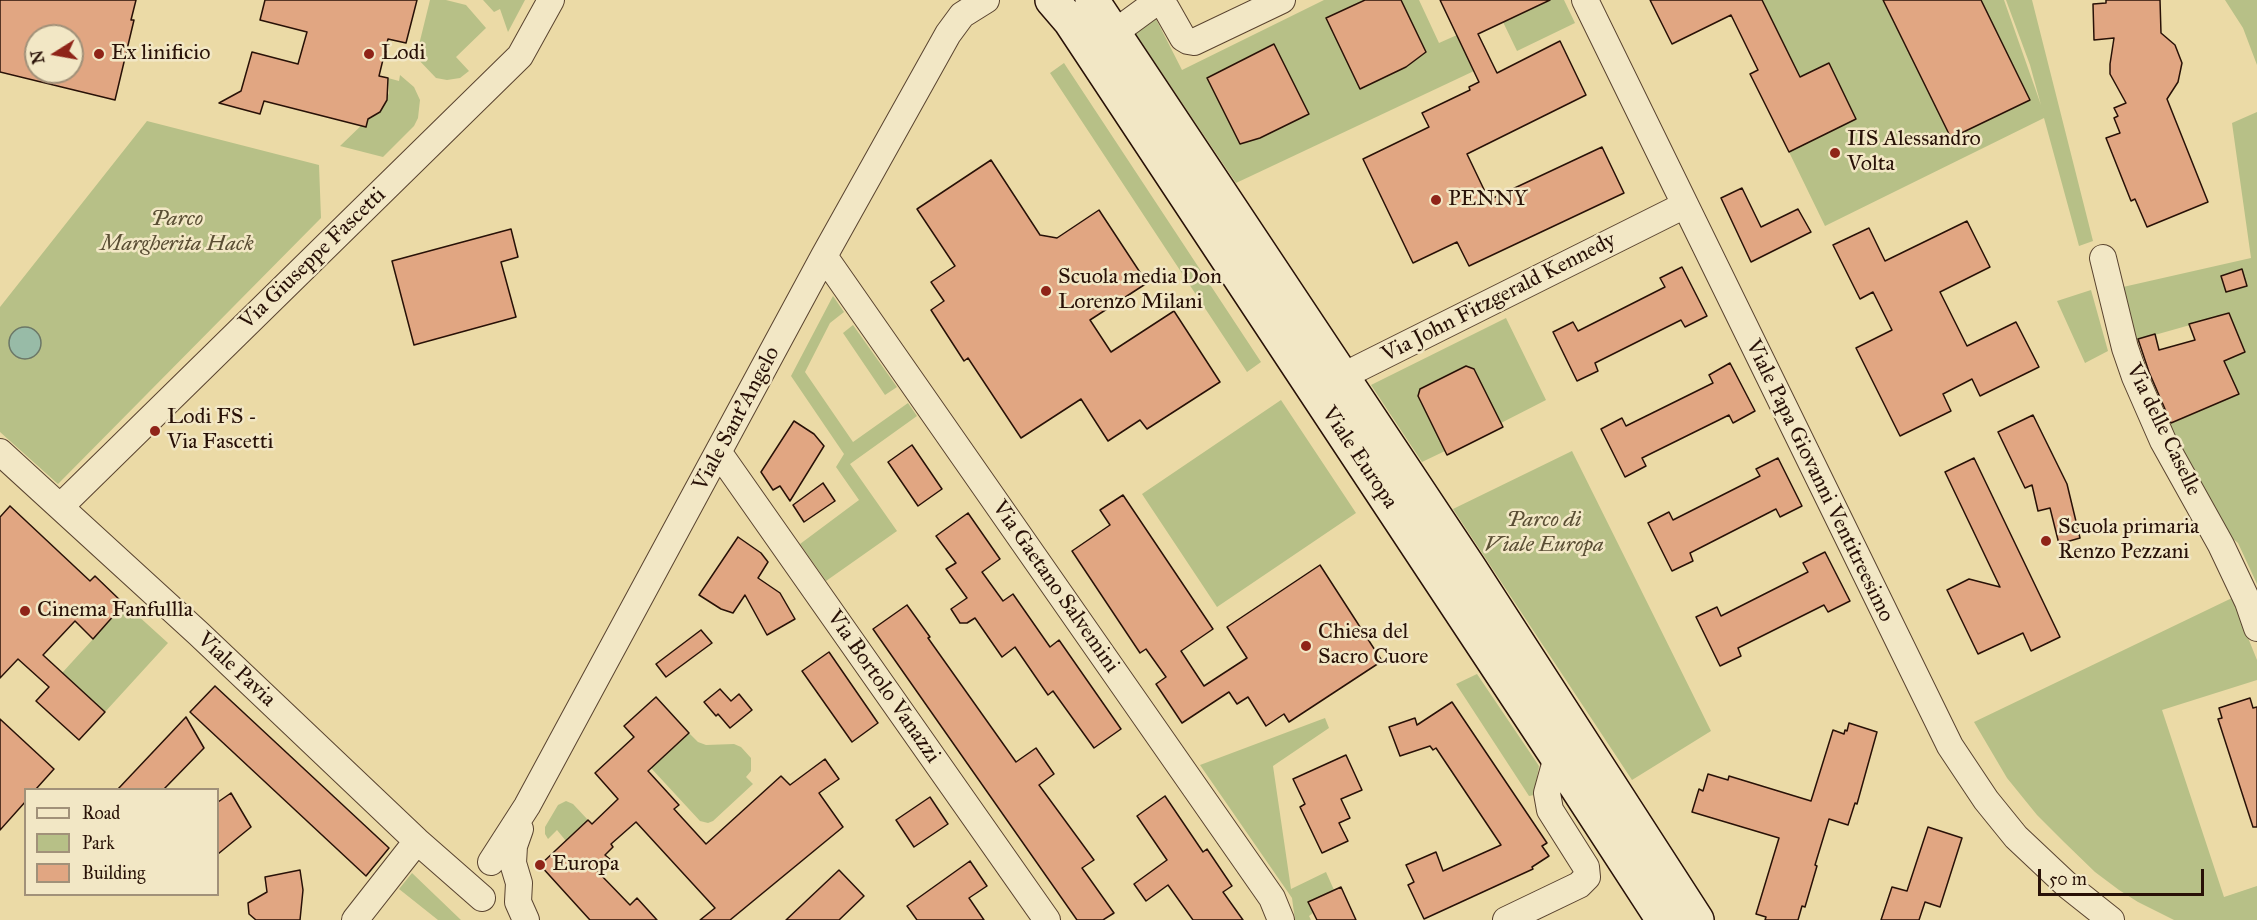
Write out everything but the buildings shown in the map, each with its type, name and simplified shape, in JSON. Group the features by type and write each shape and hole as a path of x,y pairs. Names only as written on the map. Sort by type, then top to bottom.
{"street":[{"name":"Via Giuseppe Fascetti","path":"61,506 520,57 551,0"},
{"name":"Viale Sant'Angelo","path":"948,34 954,0"},
{"name":"Viale Sant'Angelo","path":"501,873 527,806 824,256 948,34 962,15 986,0"},
{"name":"Viale Europa","path":"1052,0 1070,21 1328,383 1507,625 1697,920"},
{"name":"Viale Europa","path":"1092,0 1557,757 1663,920"},
{"path":"1114,33 1157,1 1166,8 1178,32 1184,38 1194,42 1282,0"},
{"name":"Viale Papa Giovanni Ventitreesimo","path":"1585,0 1950,746 1986,800 2016,837 2067,885 2111,920"},
{"name":"Via John Fitzgerald Kennedy","path":"1328,383 1684,204"},
{"name":"Via Gaetano Salvemini","path":"824,256 1272,898 1281,920"},
{"name":"Via delle Caselle","path":"2103,258 2125,348 2144,399 2163,441 2221,545 2248,602 2257,628"},
{"name":"Viale Pavia","path":"0,452 61,506 449,869"},
{"name":"Via Bortolo Vanazzi","path":"719,453 1047,920"},
{"path":"1506,920 1579,885 1587,877 1586,867 1550,810 1547,793 1557,757"},
{"path":"355,920 417,841"},
{"path":"449,869 465,873 501,873"},
{"path":"449,869 485,901 513,920"},
{"path":"501,873 509,902 502,904 485,901 476,886 476,879 501,873"},
{"path":"501,873 526,920"}],"green space":[{"path":"430,0 446,0 466,5 486,28 456,57 469,71 460,78 447,80 436,78 416,57"},
{"path":"483,0 525,0 508,32 500,9 494,12"},
{"path":"1324,0 1419,0 1439,43 1457,35 1474,71 1236,183 1135,33 1155,17 1182,70"},
{"path":"1545,0 1564,0 1575,23 1517,51 1503,22 1546,2"},
{"path":"1762,0 1883,0 1951,138 2029,100 1981,0 2004,0 2041,105 2030,65 2006,0 2032,0 2093,241 2079,246 2044,118 1825,226 1789,152 1856,119 1829,63 1800,77"},
{"path":"2225,0 2257,0 2257,65 2243,28"},
{"path":"1064,63 1261,362 1247,372 1050,73"},
{"path":"400,75 414,87 420,100 418,118 414,126 383,157 340,146 368,119 380,112 389,93 388,78 399,81"},
{"path":"2257,112 2257,584 2238,543 2226,533 2168,425 2238,394 2224,361 2245,351 2229,314 2137,340 2123,287 2251,258 2232,123"},
{"name":"Parco Margherita Hack","path":"147,121 319,165 321,218 58,484 0,432 0,307"},
{"path":"2091,290 2108,351 2085,363 2057,301"},
{"path":"833,296 844,312 830,323 805,372 853,442 908,403 917,416 850,464 897,531 826,581 800,544 859,500 836,467 844,454 791,376"},
{"path":"1506,318 1546,400 1501,423 1474,369 1466,366 1420,389 1418,396 1445,451 1422,462 1371,385"},
{"path":"853,325 897,387 885,395 843,333"},
{"path":"1281,400 1356,513 1217,607 1142,494"},
{"name":"Parco di Viale Europa","path":"1572,451 1711,731 1632,780 1453,509"},
{"path":"2232,598 2257,660 2257,680 2162,710 2224,897 2257,886 2257,920 2174,920 2119,890 2095,872 2064,842 2037,815 2007,778 1974,722"},
{"path":"125,604 168,643 105,712 62,673"},
{"path":"1477,674 1539,766 1534,795 1529,796 1456,684"},
{"path":"1325,718 1329,728 1273,766 1291,889 1326,872 1334,890 1308,902 1313,913 1309,916 1311,920 1295,920 1292,898 1200,765"},
{"path":"689,733 698,742 706,745 734,744 741,747 751,758 751,771 746,777 753,784 708,823 700,821 651,768"},
{"path":"566,801 573,804 588,820 566,841 557,830 548,839 545,827 558,805"},
{"path":"412,873 461,920 438,920 399,889"}],"shaded area":[{"path":"25,327 36,332 41,343 36,354 25,359 14,354 9,343 14,332"}],"place":[{"name":"Ex linificio","path":"99,54"},
{"name":"Lodi","path":"369,54"},
{"name":"IIS Alessandro Volta","path":"1835,153"},
{"name":"PENNY","path":"1436,200"},
{"name":"Scuola media Don Lorenzo Milani","path":"1046,291"},
{"name":"Lodi FS - Via Fascetti","path":"155,431"},
{"name":"Scuola primaria Renzo Pezzani","path":"2046,541"},
{"name":"Cinema Fanfullla","path":"25,611"},
{"name":"Chiesa del Sacro Cuore","path":"1306,646"},
{"name":"Europa","path":"540,865"}]}
